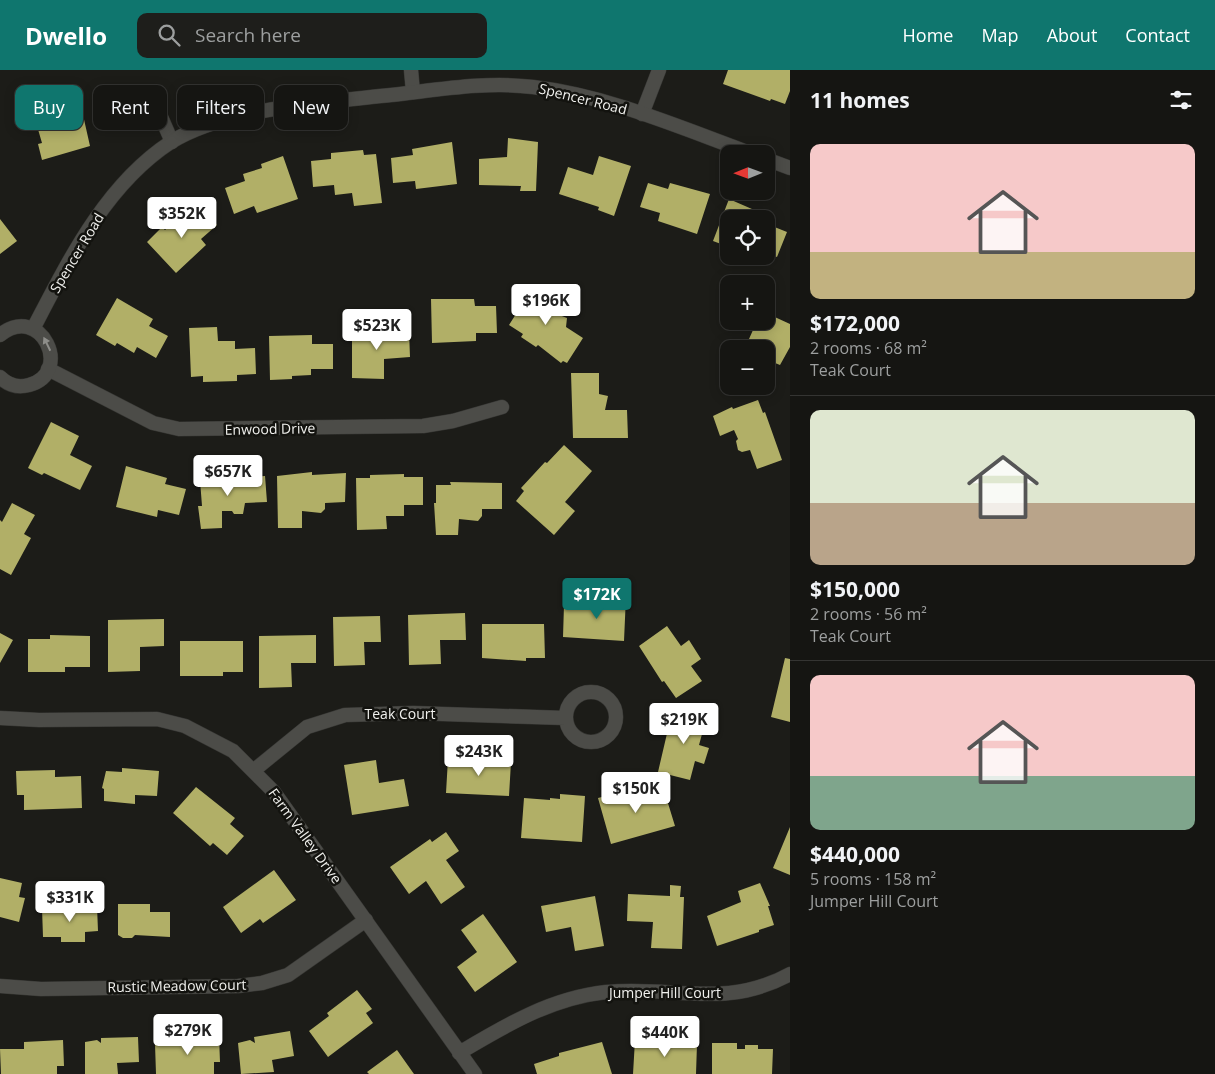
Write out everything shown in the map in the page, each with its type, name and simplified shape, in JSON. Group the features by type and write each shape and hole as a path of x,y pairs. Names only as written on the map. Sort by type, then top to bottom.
{"street":[{"path":"411,70 413,92"},
{"path":"642,114 659,70"},
{"name":"Spencer Road","path":"33,329 91,226 129,180 172,142 200,128 258,113 300,105 486,86 532,87 577,95 642,114 728,145"},
{"path":"167,130 172,142"},
{"path":"775,162 790,168"},
{"path":"0,335 16,327 33,329 41,334 50,350 48,369 34,384 14,386 1,382"},
{"name":"Enwood Drive","path":"48,369 154,423 180,429 423,426 453,422 502,407"},
{"name":"Teak Court","path":"253,771 307,727 345,715 412,713 565,718"},
{"name":"Farm Valley Drive","path":"0,718 39,720 157,719 185,726 233,751 274,792 475,1074"},
{"name":"Rustic Meadow Court","path":"0,986 41,989 238,986 262,983 288,975 366,920"},
{"name":"Jumper Hill Court","path":"459,1053 540,1008 571,999 607,992 710,995 747,990 790,974"}],"building":[{"path":"728,70 790,70 790,91 785,104 771,99 770,101 723,84"},
{"path":"83,115 90,146 42,160 38,144 42,143 38,130 83,130"},
{"path":"508,138 538,142 536,191 520,191 521,186 479,185 479,159 507,157"},
{"path":"452,142 457,184 416,189 415,181 393,183 391,158 413,155 412,149"},
{"path":"363,150 364,155 376,154 382,203 354,206 352,193 335,195 334,185 313,187 311,161 331,159 331,153"},
{"path":"283,156 298,199 257,213 254,206 234,214 225,188 245,181 243,174 262,168 261,164"},
{"path":"599,156 631,166 614,216 598,210 599,207 559,194 568,167 593,175"},
{"path":"648,183 668,189 670,183 710,194 697,234 658,221 660,213 640,207"},
{"path":"729,200 731,200 754,210 725,210"},
{"path":"199,206 217,225 201,239 206,245 176,273 147,242 162,227 165,230 179,217 183,221"},
{"path":"0,219 17,241 0,254"},
{"path":"720,223 720,244 713,241"},
{"path":"775,227 787,232 777,257 775,256"},
{"path":"539,284 558,296 549,311 567,318 566,327 583,338 567,363 563,361 561,363 538,345 536,347 521,337 523,334 509,325 530,292 532,294"},
{"path":"117,298 153,319 149,326 168,336 156,358 137,347 134,353 117,343 115,346 96,335"},
{"path":"431,299 474,299 475,306 496,306 497,333 476,333 476,341 432,343"},
{"path":"775,317 790,324 790,347 780,365 775,363 775,340 749,340 753,330 775,330"},
{"path":"217,327 218,341 235,341 235,349 255,348 256,374 237,375 237,381 203,382 203,376 191,377 189,328"},
{"path":"352,328 367,328 367,332 409,331 410,357 384,359 384,379 352,378"},
{"path":"312,335 312,344 333,344 333,369 311,369 311,375 292,376 292,379 270,380 269,336"},
{"path":"571,373 599,373 599,394 608,396 605,410 627,410 628,438 573,438"},
{"path":"758,400 763,413 765,412 782,460 757,469 750,450 742,452 738,450 736,441 738,439 734,430 720,436 713,416 732,407 733,409"},
{"path":"51,422 79,436 70,455 92,466 80,490 44,473 42,475 28,468"},
{"path":"564,445 592,471 565,502 575,511 554,535 516,501 524,491 521,488"},
{"path":"126,466 167,478 165,484 186,489 179,515 158,510 157,517 116,507"},
{"path":"312,472 312,475 346,473 345,502 325,503 325,509 321,513 302,511 302,528 278,528 277,476"},
{"path":"404,474 404,477 423,477 423,505 404,505 404,516 386,516 387,529 357,530 356,478 370,478 370,475"},
{"path":"233,475 233,478 265,476 267,502 245,503 243,514 222,511 222,528 201,529 198,506 202,506 200,480"},
{"path":"450,482 502,483 502,509 482,509 482,516 478,521 459,519 458,535 436,535 434,503 436,503 436,485 451,485"},
{"path":"12,503 35,515 24,534 31,538 11,575 0,569 0,520 2,522"},
{"path":"599,595 626,596 624,641 563,637 564,605 599,606"},
{"path":"465,613 466,640 440,640 441,664 409,665 408,615"},
{"path":"380,616 381,642 364,642 365,665 334,666 333,617"},
{"path":"164,619 164,646 140,647 140,671 108,672 108,620"},
{"path":"482,624 544,624 545,658 526,658 526,661 482,658"},
{"path":"667,626 681,646 689,640 701,659 691,666 702,681 676,698 664,681 662,682 639,646"},
{"path":"0,633 13,640 0,663"},
{"path":"50,635 90,636 90,667 65,667 65,672 28,672 28,639 50,639"},
{"path":"316,635 316,663 291,663 292,687 259,688 259,636"},
{"path":"180,641 243,641 243,672 223,672 223,676 180,676"},
{"path":"785,658 790,659 790,722 771,717"},
{"path":"675,708 707,716 699,745 709,748 704,764 695,761 690,780 658,772"},
{"path":"468,756 491,757 491,761 511,762 509,796 446,793 448,759 468,760"},
{"path":"376,760 379,783 404,779 409,806 352,815 344,765"},
{"path":"122,768 159,771 157,796 135,795 135,804 104,801 104,789 102,788 106,771 122,772"},
{"path":"55,770 55,777 81,776 82,808 24,810 24,795 17,795 16,771"},
{"path":"196,787 235,818 230,824 244,836 227,855 213,843 210,846 173,813"},
{"path":"663,787 675,826 611,844 598,798 624,791 625,794 638,790 639,794"},
{"path":"560,794 585,796 582,842 521,838 524,798 560,799"},
{"path":"790,827 790,875 773,868"},
{"path":"446,832 459,851 446,860 465,887 441,904 426,881 409,894 390,867 430,839 432,842"},
{"path":"274,870 296,900 263,923 260,919 241,933 223,907"},
{"path":"0,878 22,883 19,897 25,898 19,922 0,917"},
{"path":"760,883 770,906 768,906 774,925 717,946 707,916 741,902 738,891"},
{"path":"670,885 681,886 680,897 684,897 682,949 651,948 653,922 627,921 628,894 670,896"},
{"path":"595,896 604,946 575,951 571,927 546,932 541,906"},
{"path":"118,904 150,904 150,912 170,912 170,937 135,935 132,938 123,938 118,935"},
{"path":"97,906 98,931 85,932 85,942 61,942 61,937 43,937 42,908"},
{"path":"483,914 517,962 475,992 457,967 477,952 461,930"},
{"path":"357,990 372,1009 366,1013 373,1023 328,1057 309,1031 329,1016 327,1013"},
{"path":"290,1031 294,1056 272,1060 274,1072 241,1074 238,1043 250,1040 255,1043 254,1037"},
{"path":"195,1036 219,1036 220,1062 214,1062 214,1074 156,1074 155,1044 180,1043 180,1039 195,1039"},
{"path":"138,1037 139,1062 117,1063 118,1074 85,1074 85,1042 97,1040 101,1043 101,1038"},
{"path":"655,1039 678,1040 677,1044 697,1044 696,1074 633,1074 635,1040 655,1041"},
{"path":"63,1040 64,1066 57,1066 57,1074 1,1074 0,1049 24,1049 24,1042"},
{"path":"602,1042 612,1074 537,1074 534,1064 559,1056 559,1053"},
{"path":"712,1043 737,1043 737,1049 745,1049 745,1045 758,1045 758,1049 773,1049 772,1074 712,1074"},
{"path":"397,1050 414,1074 369,1074 367,1072"}]}
